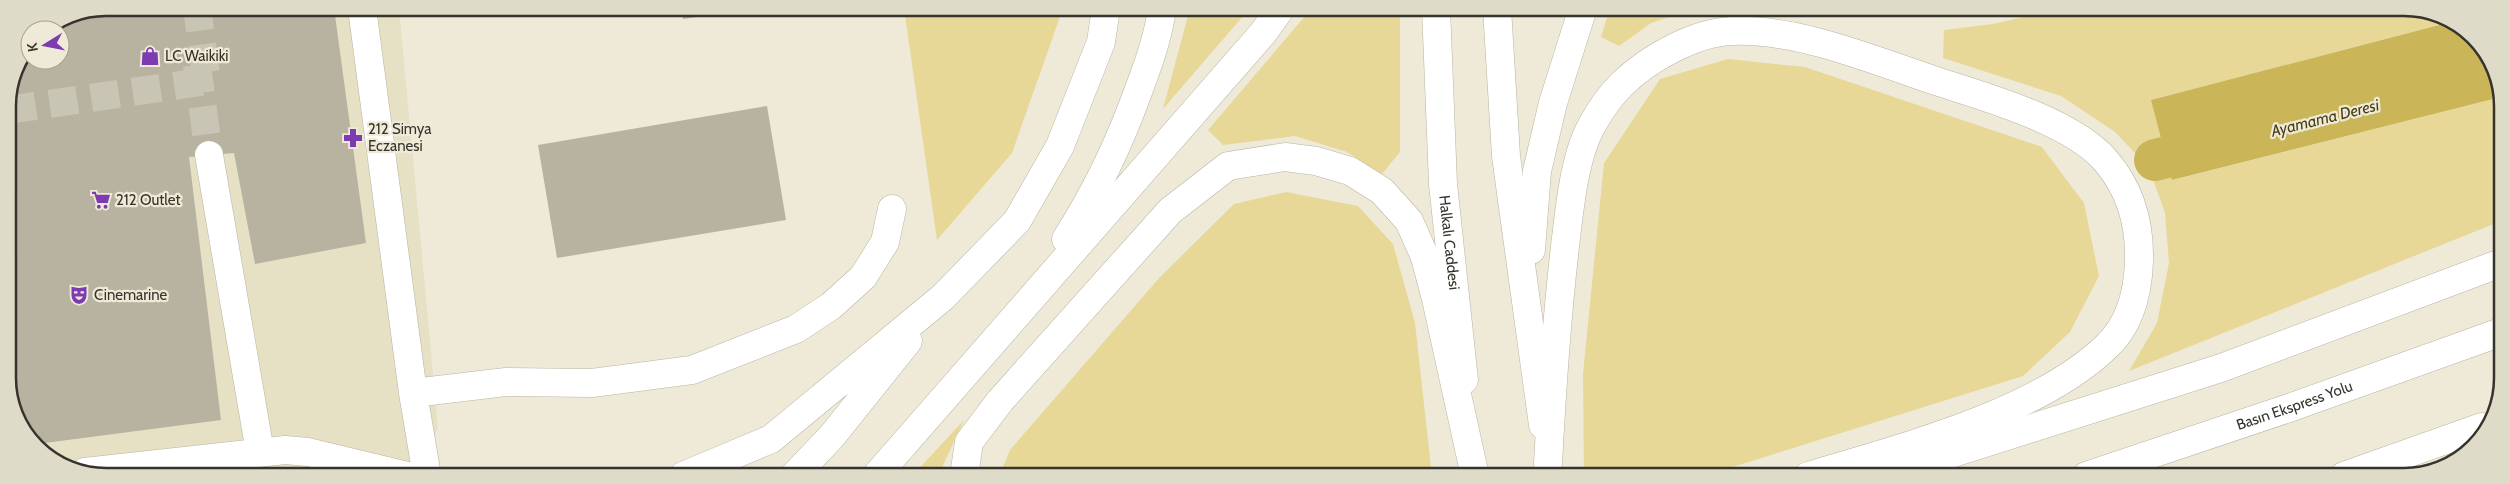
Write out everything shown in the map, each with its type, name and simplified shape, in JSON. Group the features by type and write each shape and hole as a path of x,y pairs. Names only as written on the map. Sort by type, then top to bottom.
{"main road":[{"path":"363,16 413,393 426,468"},
{"path":"802,468 832,436 943,297 1017,221 1060,146 1101,42 1105,16"},
{"path":"1014,318 1085,210 1120,142 1150,60 1160,16"},
{"path":"883,468 1263,33 1275,16"},
{"name":"Halkalı Caddesi","path":"1436,16 1443,184 1474,468"},
{"path":"1497,16 1506,156 1528,301 1549,468"},
{"path":"1528,301 1537,171 1553,103 1580,16"},
{"path":"1549,468 1554,354 1572,184 1590,127 1621,85 1658,58 1694,38 1729,31 1764,32 1808,41 1874,60 2031,114 2075,136 2105,159 2128,193 2140,236 2138,287 2127,319 2109,345 2076,372 1981,420 1833,468"},
{"path":"210,155 260,452"},
{"path":"965,468 969,442 1000,401 1080,308 1170,210 1228,166 1285,157 1316,161 1350,172 1382,191 1409,221 1425,257 1436,299 1473,468"},
{"path":"413,393 506,382 592,383 692,370 796,329 831,306 863,277 885,242 892,209"},
{"path":"1909,468 2221,368 2494,266"},
{"path":"702,468 771,439 943,297"},
{"name":"Basın Ekspress Yolu","path":"2110,468 2289,408 2494,335"},
{"path":"2367,468 2478,429"},
{"path":"120,468 285,450 308,452 375,468"}],"shaded area":[{"path":"400,16 438,427 424,468 107,468 83,465 56,453 47,445 28,423 19,401 16,383 16,107 19,83 24,70 70,70 70,24 95,17"},
{"path":"905,16 1060,16 1012,153 937,240"},
{"path":"1188,16 1243,16 1163,109"},
{"path":"1305,16 1400,16 1400,152 1382,174 1347,152 1295,136 1223,145 1208,130"},
{"path":"1608,16 1673,16 1651,23 1619,46 1601,37"},
{"path":"2028,16 2403,16 2427,19 2440,25 2151,100 2173,180 2494,99 2494,224 2129,371 2157,323 2169,263 2165,213 2149,168 2115,132 2061,96 1943,58 1944,30 1993,24"},
{"path":"1728,59 1805,67 2042,147 2084,203 2099,276 2070,332 2023,376 1730,468 1584,468 1583,374 1604,163 1660,79"},
{"path":"1286,192 1358,206 1393,244 1415,323 1431,468 1002,468 1010,450 1160,277 1234,204"},
{"path":"964,420 942,468 919,468"}],"water":[{"path":"2440,25 2449,28 2458,35 2482,61 2491,83 2494,99 2172,180 2151,100"}],"building":[{"name":"212 Outlet","path":"107,16 335,16 366,243 255,264 234,153 189,157 221,420 45,443 28,423 19,401 16,383 16,107 19,83 24,70 70,70 70,24 83,19"},
{"path":"682,16 703,16 683,19"},
{"path":"767,106 786,220 557,258 538,145"}],"waterway":[{"name":"Ayamama Deresi","path":"2155,160 2223,143"}],"tunnel":[{"path":"16,109 207,81 198,16"},
{"path":"197,65 209,155"}],"place":[{"name":"LC Waikiki","path":"150,56"},
{"name":"212 Simya Eczanesi","path":"353,138"},
{"name":"212 Outlet","path":"101,200"},
{"name":"Cinemarine","path":"79,295"}]}
